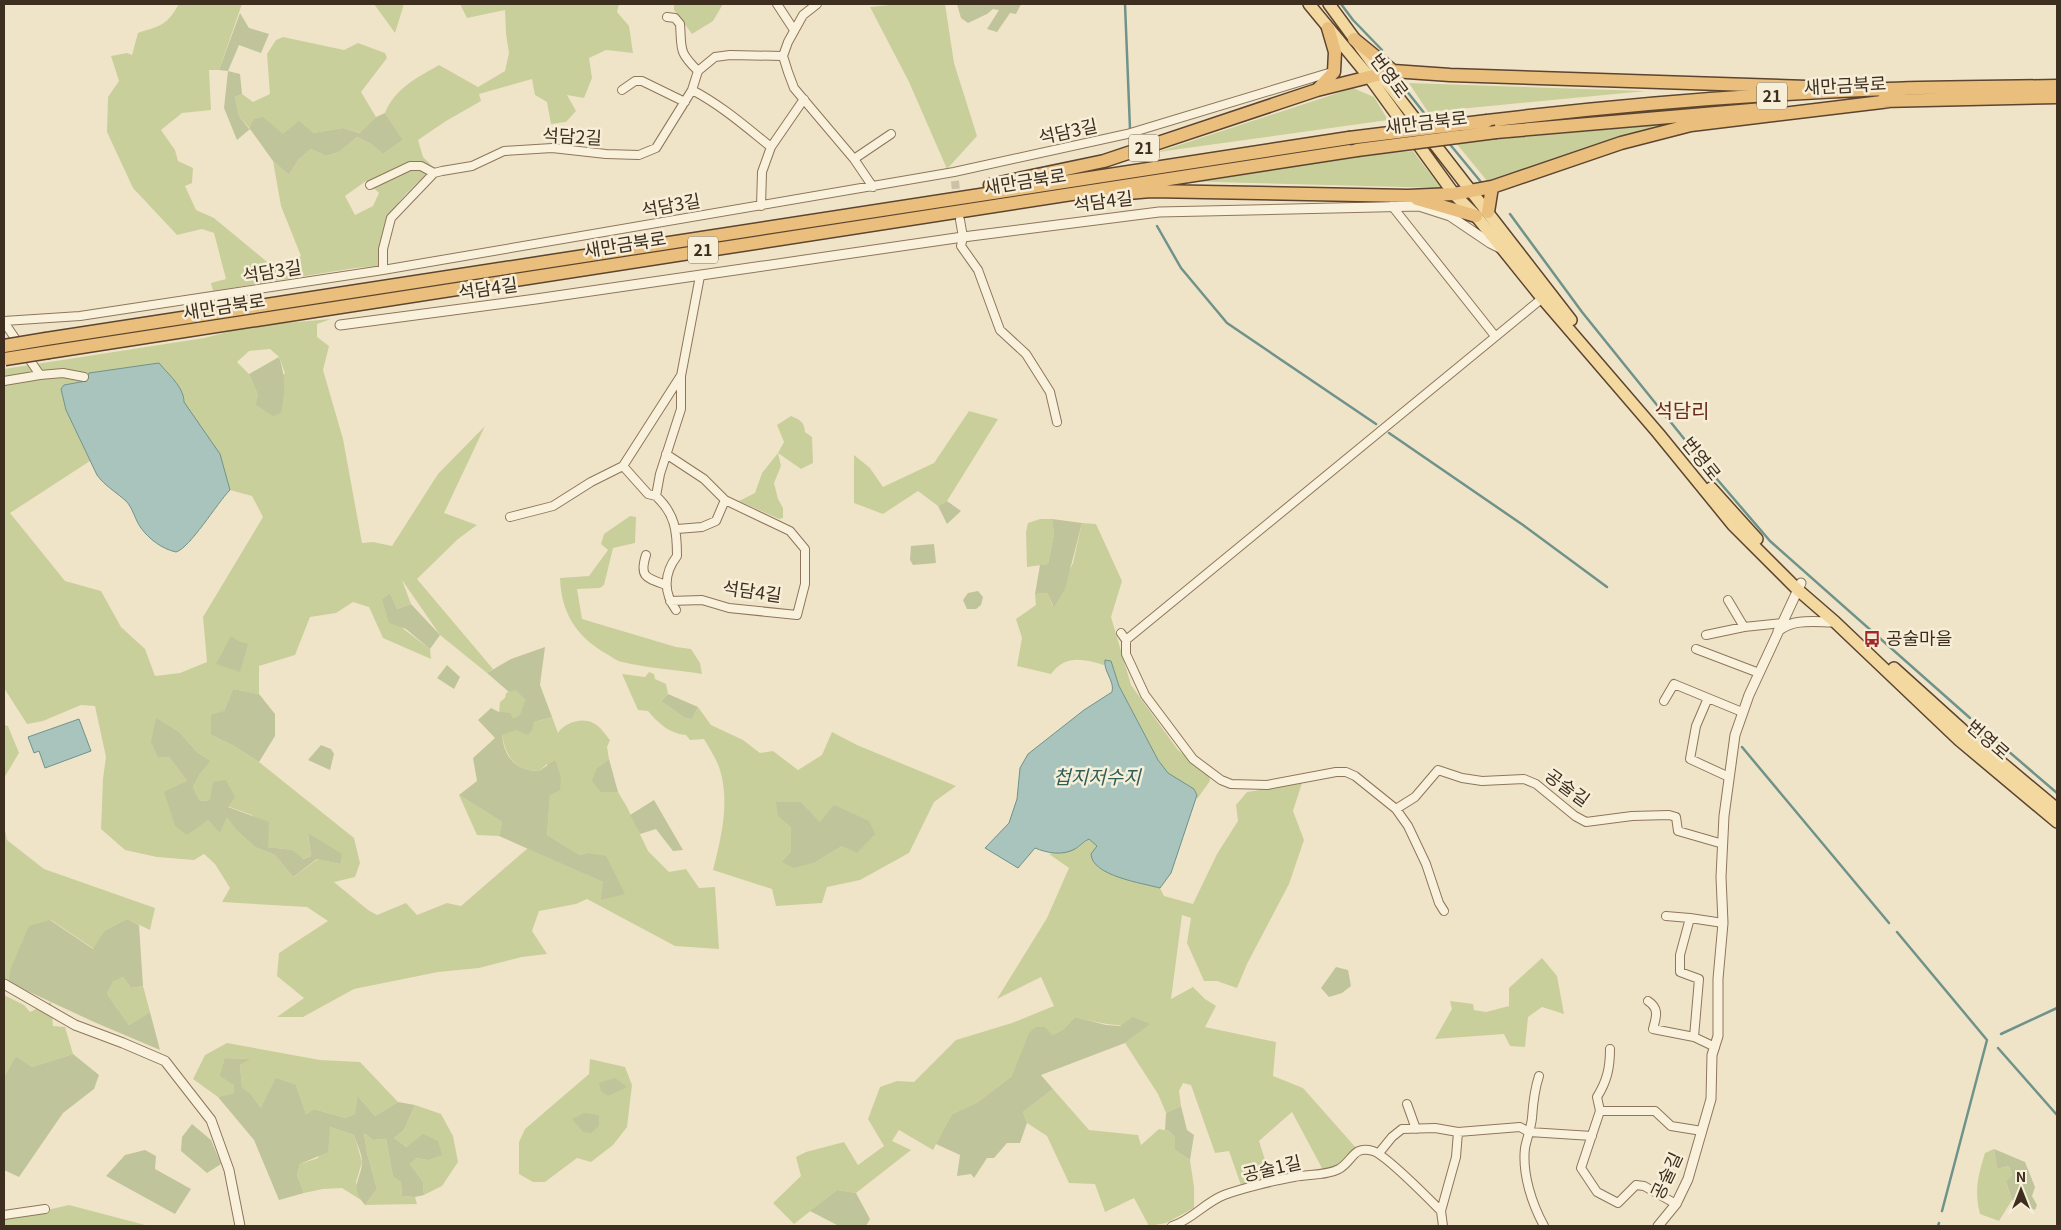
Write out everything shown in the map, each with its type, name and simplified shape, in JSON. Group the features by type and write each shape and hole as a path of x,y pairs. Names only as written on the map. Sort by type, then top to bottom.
{"highway":[{"path":"1328,28 1335,52 1334,72"},
{"path":"1317,90 1381,75 1354,39"},
{"name":"21","path":"900,207 1004,182 1104,161 1317,90 1334,72"},
{"name":"21","path":"1381,75 1450,75 1888,95"},
{"name":"새만금북로","path":"4,354 48,345 900,207 1349,138 1545,114 1702,101 1888,95 2057,86"},
{"name":"21","path":"971,208 1151,191 1408,196 1454,194 1492,187 1621,143 1692,125 1888,95"},
{"name":"새만금북로","path":"48,345 1358,150 1496,132 1888,95 2057,97"},
{"path":"1408,196 1482,214 1492,187"}],"main road":[{"name":"번영로","path":"1310,4 1328,28 1381,75 1470,192 1502,248 1545,296"},
{"name":"번영로","path":"1329,4 1354,39"},
{"name":"번영로","path":"1381,75 1454,194 1482,214 1545,296 1733,525 1966,734 2057,809"},
{"name":"번영로","path":"1800,587 1959,740 2057,822"}],"street":[{"path":"777,4 794,30"},
{"path":"817,4 803,15 794,30 783,56 794,88 854,159 873,187"},
{"path":"667,17 675,18 680,24 680,50 698,71 715,57 783,56"},
{"name":"석담2길","path":"370,185 410,166 421,166 434,172 472,166 504,151 552,148 606,154 639,155 656,148 692,90 698,71"},
{"name":"석담3길","path":"4,322 80,316 383,270 954,172 1127,134 1334,72"},
{"path":"622,90 635,81 642,81 685,102"},
{"path":"692,90 733,117 771,148"},
{"path":"761,206 762,172 771,148 804,99"},
{"path":"854,159 891,134"},
{"path":"383,270 383,249 391,218 434,172"},
{"path":"954,172 954,182"},
{"path":"1392,206 1495,336"},
{"name":"석담4길","path":"340,324 700,276 963,237 1159,212 1419,206 1450,216 1490,243 1502,248"},
{"path":"960,220 963,237 961,246 978,270 1000,330 1026,354 1050,392 1057,422"},
{"path":"656,496 660,474 681,409 682,376 700,276"},
{"path":"1444,911 1439,903 1426,864 1408,826 1396,809 1355,776 1346,772 1267,785 1231,784 1221,780 1194,759 1145,695 1126,654 1123,636 1545,296"},
{"path":"4,322 40,375"},
{"path":"4,381 63,373 84,377"},
{"path":"510,517 553,506 591,482 623,466 682,376"},
{"name":"석담4길","path":"666,454 704,479 725,500 790,531 805,549 805,584 797,615 729,608 702,600 670,601"},
{"path":"623,466 648,494 656,496 666,506 677,530 678,556 670,565 666,584 670,601 676,610"},
{"path":"677,530 702,527 716,521 725,500"},
{"path":"646,555 642,568 644,574 648,579 666,584"},
{"name":"공술길","path":"1658,1226 1676,1204 1688,1179 1711,1098 1712,1055 1718,1036 1718,979 1723,923 1723,844 1735,736 1742,712 1759,673 1800,587"},
{"path":"1728,600 1744,627"},
{"path":"1706,635 1744,627 1780,627 1796,622 1835,622"},
{"path":"1696,649 1759,673"},
{"path":"1664,701 1674,684 1742,712"},
{"path":"1708,698 1696,726 1690,759 1729,777"},
{"name":"공술길","path":"1396,809 1415,796 1438,770 1462,778 1482,780 1524,779 1536,784 1575,816 1586,822 1632,816 1669,815 1676,817 1678,831 1723,844"},
{"path":"1666,916 1723,923"},
{"path":"1690,918 1680,955 1680,972 1699,979 1694,1037"},
{"path":"4,984 75,1025 165,1061 211,1120 229,1170 240,1226"},
{"path":"1648,1001 1657,1010 1653,1029 1694,1037 1715,1047"},
{"path":"1610,1049 1610,1068 1604,1086 1597,1097 1600,1111 1581,1168 1596,1192 1618,1203 1636,1185 1644,1186 1676,1204"},
{"path":"1539,1076 1533,1094 1529,1132 1525,1149 1530,1192 1544,1226"},
{"path":"1407,1104 1416,1128"},
{"path":"1600,1111 1655,1112 1671,1126 1702,1131"},
{"path":"1441,1211 1379,1153 1402,1129 1436,1128 1458,1132 1520,1128 1529,1132 1592,1136"},
{"path":"1443,1226 1441,1211 1456,1157 1458,1132"},
{"name":"공술1길","path":"1172,1226 1182,1223 1224,1195 1293,1177 1324,1174 1339,1169 1358,1151 1363,1149 1379,1153"},
{"path":"4,1215 45,1209"}],"green space":[{"path":"179,4 242,4 219,70 209,70 211,110 182,113 161,130 175,150 178,161 193,168 192,183 185,186 196,210 214,218 272,266 301,256 281,206 273,161 289,175 298,160 311,149 326,156 339,152 357,137 371,144 383,154 403,140 385,113 389,104 401,90 415,79 439,65 478,87 505,71 509,53 505,10 467,18 460,4 619,4 617,12 629,26 633,53 606,50 589,58 592,78 584,98 567,95 576,111 566,122 551,124 547,102 535,95 532,79 479,94 481,101 418,140 423,157 435,169 411,189 395,207 384,233 378,266 213,291 211,283 226,279 214,233 202,229 177,235 133,188 107,132 108,97 119,81 111,56 127,53 132,55 138,33 163,24","holes":["366,181 379,193 373,206 355,215 345,196"]},
{"path":"374,4 404,4 395,33"},
{"path":"674,4 723,4 713,21 692,34 674,10"},
{"path":"901,4 945,4 954,63 977,136 947,169 909,82 870,7"},
{"path":"957,4 1021,4 1016,14 1010,13 997,32 987,29 999,10 993,9 968,23 961,18"},
{"path":"240,13 249,28 269,34 261,53 239,45 228,71 219,70"},
{"path":"283,37 344,50 358,43 385,53 387,58 361,92 376,117 361,133 343,128 313,133 283,134 250,129 239,116 235,97 242,94 253,102 270,94 267,54 276,40"},
{"path":"228,71 240,74 242,94 235,97 239,116 249,129 254,119 263,117 283,134 299,121 313,133 343,128 360,133 376,117 385,113 403,140 383,154 371,144 357,137 339,152 326,156 311,149 298,160 289,175 273,161 250,129 237,140 224,108"},
{"path":"1409,83 1646,91 1428,112"},
{"path":"1353,88 1374,97 1388,120 1158,152"},
{"path":"1669,124 1488,182 1456,143"},
{"path":"1413,151 1441,188 1177,181 1391,153"},
{"path":"331,319 317,324 317,337 329,346 323,370 343,439 362,543 373,542 392,546 438,474 485,426 444,513 477,525 458,539 417,579 493,669 487,673 440,635 402,580 411,604 397,609 390,593 382,599 401,627 430,649 431,659 383,638 369,607 353,602 336,613 310,617 295,655 259,666 259,694 233,689 211,735 234,746 259,762 354,838 360,863 355,877 334,882 368,910 377,915 406,903 417,915 447,903 461,906 528,848 603,882 624,894 587,853 580,855 547,835 550,794 547,764 539,771 524,769 518,766 509,756 502,735 552,717 558,733 564,726 574,722 589,721 596,724 610,740 607,747 609,759 597,768 601,792 618,792 648,851 669,872 686,869 699,888 715,887 719,949 675,946 587,899 576,904 539,911 532,931 547,954 522,957 479,968 438,972 354,989 303,1017 277,1017 304,998 277,976 279,953 328,921 307,907 222,902 230,888 215,864 204,854 194,860 157,857 125,850 101,829 106,757 95,706 81,705 43,721 27,724 4,688 4,369 204,338 251,326","holes":["270,349 279,357 285,373 258,395 249,374 237,362 249,351","86,381 184,397 184,402 188,409 220,455 230,490 252,496 263,517 203,617 207,662 180,673 155,676 145,649 121,627 101,591 65,581 10,513 90,461 66,410 61,389 64,385","180,733 198,753 211,761 200,774 193,787 200,801 210,800 252,815 268,847 293,850 302,859 311,856 308,834 340,864 318,859 293,877 275,855 255,847 237,831 227,816 220,832 208,820 187,781 169,757"]},
{"path":"279,357 284,378 283,398 281,413 273,416 256,405 258,395 249,374"},
{"path":"969,411 998,419 947,501 938,506 918,491 883,514 854,503 854,455 870,468 883,487 934,463"},
{"path":"791,416 803,424 805,432 812,437 813,463 801,469 778,453 784,442 777,425"},
{"path":"778,453 781,466 774,483 778,499 783,508 783,518 779,519 739,501 755,493 762,473"},
{"path":"947,501 961,511 947,524 938,506"},
{"path":"630,516 636,517 635,543 613,548 604,585 600,588 577,589 582,619 676,647 691,649 700,663 702,674 618,661 586,639 578,631 567,612 563,602 560,578 589,576 608,550 601,544 604,534"},
{"path":"1040,519 1052,519 1054,534 1048,564 1027,567 1026,532 1028,523"},
{"path":"1052,519 1082,523 1065,589 1054,607 1047,593 1035,594 1040,565 1048,564 1054,534"},
{"path":"1082,523 1096,524 1122,581 1111,617 1131,685 1178,750 1209,775 1210,781 1197,799 1194,789 1168,773 1158,760 1119,686 1111,661 1106,660 1104,665 1082,660 1069,661 1063,663 1051,674 1017,666 1022,638 1016,619 1036,605 1035,594 1047,593 1053,606 1073,563"},
{"path":"934,544 936,563 913,565 910,560 911,546"},
{"path":"978,591 983,597 981,605 976,609 967,609 963,600 968,593"},
{"path":"390,593 397,609 411,604 440,635 430,649 406,629 389,623 382,599"},
{"path":"231,636 238,641 248,644 240,672 216,664"},
{"path":"545,647 540,685 552,717 534,722 532,730 528,735 516,730 502,735 503,743 513,762 524,769 539,771 555,760 561,777 560,790 550,795 547,835 580,855 587,853 606,856 625,894 601,900 603,882 499,836 502,822 459,795 477,781 473,758 495,738 478,720 491,708 499,712 510,713 513,718 520,715 525,700 516,690 509,692 487,673 511,659"},
{"path":"447,665 460,677 454,689 437,678"},
{"path":"649,672 654,674 655,679 666,684 668,694 661,701 685,718 692,719 698,707 711,725 743,740 760,753 773,751 798,770 822,755 832,732 857,745 956,786 934,802 909,853 860,880 827,887 822,903 776,906 772,889 713,870 724,808 723,782 719,766 704,739 690,740 686,735 675,733 665,727 648,711 638,710 622,674 645,677","holes":["801,802 842,846 816,862 791,852 791,827"]},
{"path":"233,689 259,694 275,714 275,736 259,762 234,746 211,735 211,715 224,711"},
{"path":"516,689 525,700 521,715 513,718 499,712 500,702 505,698 506,693"},
{"path":"668,694 698,707 692,719 685,718 661,701"},
{"path":"156,718 180,733 198,753 211,761 200,774 193,787 200,801 210,800 213,782 226,780 235,797 228,807 269,822 268,847 293,850 303,859 311,856 308,833 342,854 340,864 317,859 293,877 275,855 255,847 237,831 227,817 220,833 208,820 187,835 175,826 164,792 187,781 169,757 158,757 151,742"},
{"path":"4,725 8,726 19,753 4,778"},
{"path":"321,745 331,749 334,754 330,770 308,760"},
{"path":"609,759 618,792 601,792 592,781 597,768"},
{"path":"1302,783 1293,811 1304,840 1289,884 1247,964 1237,988 1217,981 1204,981 1187,943 1191,918 1182,915 1171,999 1193,987 1205,999 1216,1006 1205,1027 1276,1042 1273,1076 1303,1088 1357,1149 1340,1164 1323,1170 1292,1112 1259,1141 1271,1179 1242,1188 1229,1151 1215,1153 1191,1085 1183,1083 1179,1091 1181,1106 1166,1113 1158,1094 1125,1043 1149,1024 1112,1025 1075,1017 1064,1029 1052,1035 1012,1076 978,1102 952,1114 933,1150 899,1130 892,1141 911,1150 856,1193 837,1190 794,1224 773,1203 801,1176 796,1157 806,1152 844,1142 858,1165 884,1146 868,1119 880,1087 897,1081 914,1082 956,1040 1012,1023 1054,1006 1041,977 997,999 1047,918 1069,868 1049,854 1077,848 1089,839 1097,846 1100,869 1160,888 1164,896 1193,904 1217,854 1238,821 1236,805 1247,792"},
{"path":"459,795 502,822 499,836 477,835"},
{"path":"654,800 683,850 673,851 656,829 640,834 630,815"},
{"path":"776,802 801,802 820,822 834,805 869,821 875,834 857,853 842,846 816,862 794,868 782,862 791,852 791,827 778,816"},
{"path":"4,825 7,840 44,869 155,908 150,930 127,919 105,930 94,949 51,920 10,970 8,982 4,979"},
{"path":"127,919 139,925 143,986 131,988 123,977 113,981 107,994 129,1025 150,1012 160,1050 8,982 10,970 29,926 50,920 93,949 105,930"},
{"path":"1542,958 1557,976 1564,1014 1542,1007 1528,1017 1525,1047 1510,1046 1504,1034 1435,1039 1452,1009 1450,1001 1473,1004 1474,1010 1486,1012 1509,1006 1509,988"},
{"path":"1336,967 1348,970 1351,986 1342,993 1329,997 1321,988"},
{"path":"123,977 131,988 143,986 150,1012 129,1025 107,994 113,980"},
{"path":"4,995 24,1005 30,1012 51,1002 53,1026 65,1027 73,1054 32,1067 16,1056 4,1077"},
{"path":"1075,1017 1106,1025 1120,1026 1133,1017 1150,1024 1125,1043 1041,1075 1053,1089 1023,1112 1027,1123 1020,1143 1007,1143 994,1158 987,1158 974,1178 971,1174 957,1176 960,1155 936,1144 952,1114 978,1102 1012,1076 1029,1033 1036,1027 1045,1027 1052,1035 1064,1029"},
{"path":"227,1043 320,1060 360,1062 398,1102 375,1116 359,1097 355,1114 345,1118 314,1109 306,1114 296,1085 261,1108 250,1093 242,1087 240,1065 248,1059 225,1058 234,1085 234,1093 218,1097 193,1079 205,1055"},
{"path":"73,1054 99,1075 94,1089 63,1113 19,1177 4,1170 4,1077 16,1056 32,1067"},
{"path":"225,1058 250,1059 240,1065 242,1087 250,1093 261,1108 276,1078 296,1085 306,1114 314,1109 345,1118 355,1114 358,1096 375,1116 398,1102 415,1105 404,1130 394,1138 407,1147 423,1134 438,1141 442,1155 427,1160 417,1158 410,1164 423,1182 424,1195 415,1197 402,1196 401,1182 393,1177 386,1139 373,1140 364,1133 367,1153 377,1189 365,1205 360,1199 357,1188 362,1160 354,1135 330,1127 328,1152 300,1164 297,1175 304,1193 279,1200 254,1140 218,1097 234,1093 234,1085 220,1076"},
{"path":"590,1059 625,1067 632,1085 627,1127 613,1145 591,1162 577,1158 545,1182 533,1182 519,1174 519,1142 525,1129 589,1074"},
{"path":"615,1078 627,1087 608,1096 601,1091 599,1083"},
{"path":"1053,1089 1089,1130 1138,1135 1141,1145 1159,1129 1169,1131 1175,1137 1175,1150 1190,1160 1194,1187 1194,1208 1166,1223 1149,1226 1134,1198 1105,1212 1095,1184 1069,1183 1047,1136 1027,1123 1023,1112"},
{"path":"415,1105 441,1114 453,1136 458,1162 442,1186 424,1195 423,1182 410,1164 417,1158 427,1160 394,1138 404,1130"},
{"path":"1181,1106 1187,1130 1194,1135 1190,1160 1175,1150 1175,1137 1165,1130 1166,1113"},
{"path":"584,1113 599,1115 599,1126 591,1133 583,1132 572,1119"},
{"path":"192,1124 211,1140 221,1164 207,1173 181,1151 182,1137"},
{"path":"330,1127 354,1135 362,1162 356,1182 361,1200 342,1188 304,1193 297,1175 300,1164 318,1158"},
{"path":"364,1133 373,1140 386,1139 393,1177 401,1182 402,1196 415,1197 417,1204 365,1205 377,1189 367,1153"},
{"path":"1994,1149 1997,1169 2009,1166 2012,1175 2006,1183 2012,1200 1999,1221 1980,1214 1977,1198 1979,1176 1985,1153"},
{"path":"1994,1149 2025,1162 2035,1187 2032,1196 2037,1205 2035,1210 2012,1200 2006,1182 2012,1175 2009,1166 1997,1169"},
{"path":"145,1150 156,1156 155,1169 191,1189 175,1214 106,1176 125,1155"},
{"path":"837,1190 856,1193 870,1219 866,1226 839,1226 810,1211"},
{"path":"69,1205 149,1226 4,1226 4,1220"}],"water":[{"path":"159,363 178,386 184,402 220,454 230,490 196,534 182,549 176,552 161,546 148,536 139,525 126,501 97,475 66,410 61,389 64,385 86,381 89,373"},
{"name":"첩지저수지","path":"1105,660 1111,661 1119,686 1158,760 1168,773 1194,789 1197,795 1171,873 1160,888 1119,877 1100,868 1094,862 1091,854 1097,846 1089,839 1075,849 1060,853 1035,848 1018,868 985,848 1009,823 1017,799 1020,768 1028,754 1084,710 1112,692 1112,684"},
{"path":"79,719 91,751 45,768 39,751 34,753 28,737"}],"waterway":[{"path":"1125,4 1130,129"},
{"path":"1341,4 1353,20 1382,50"},
{"path":"1406,90 1432,123"},
{"path":"1448,142 1481,182"},
{"path":"1510,214 1582,312 1702,461"},
{"path":"1157,226 1181,268 1227,323 1376,424"},
{"path":"1389,433 1523,525 1607,587"},
{"path":"1710,471 1770,541 1970,718"},
{"path":"1979,726 2057,793"},
{"path":"1742,747 1889,923"},
{"path":"1897,932 1987,1040 1942,1211"},
{"path":"2001,1034 2057,1008"},
{"path":"1998,1048 2057,1115"}],"tunnel":[{"path":"955,181 957,202"}],"place":[{"name":"공술마을","path":"1872,639"}],"district":[{"name":"석담리","path":"1682,411"}]}
